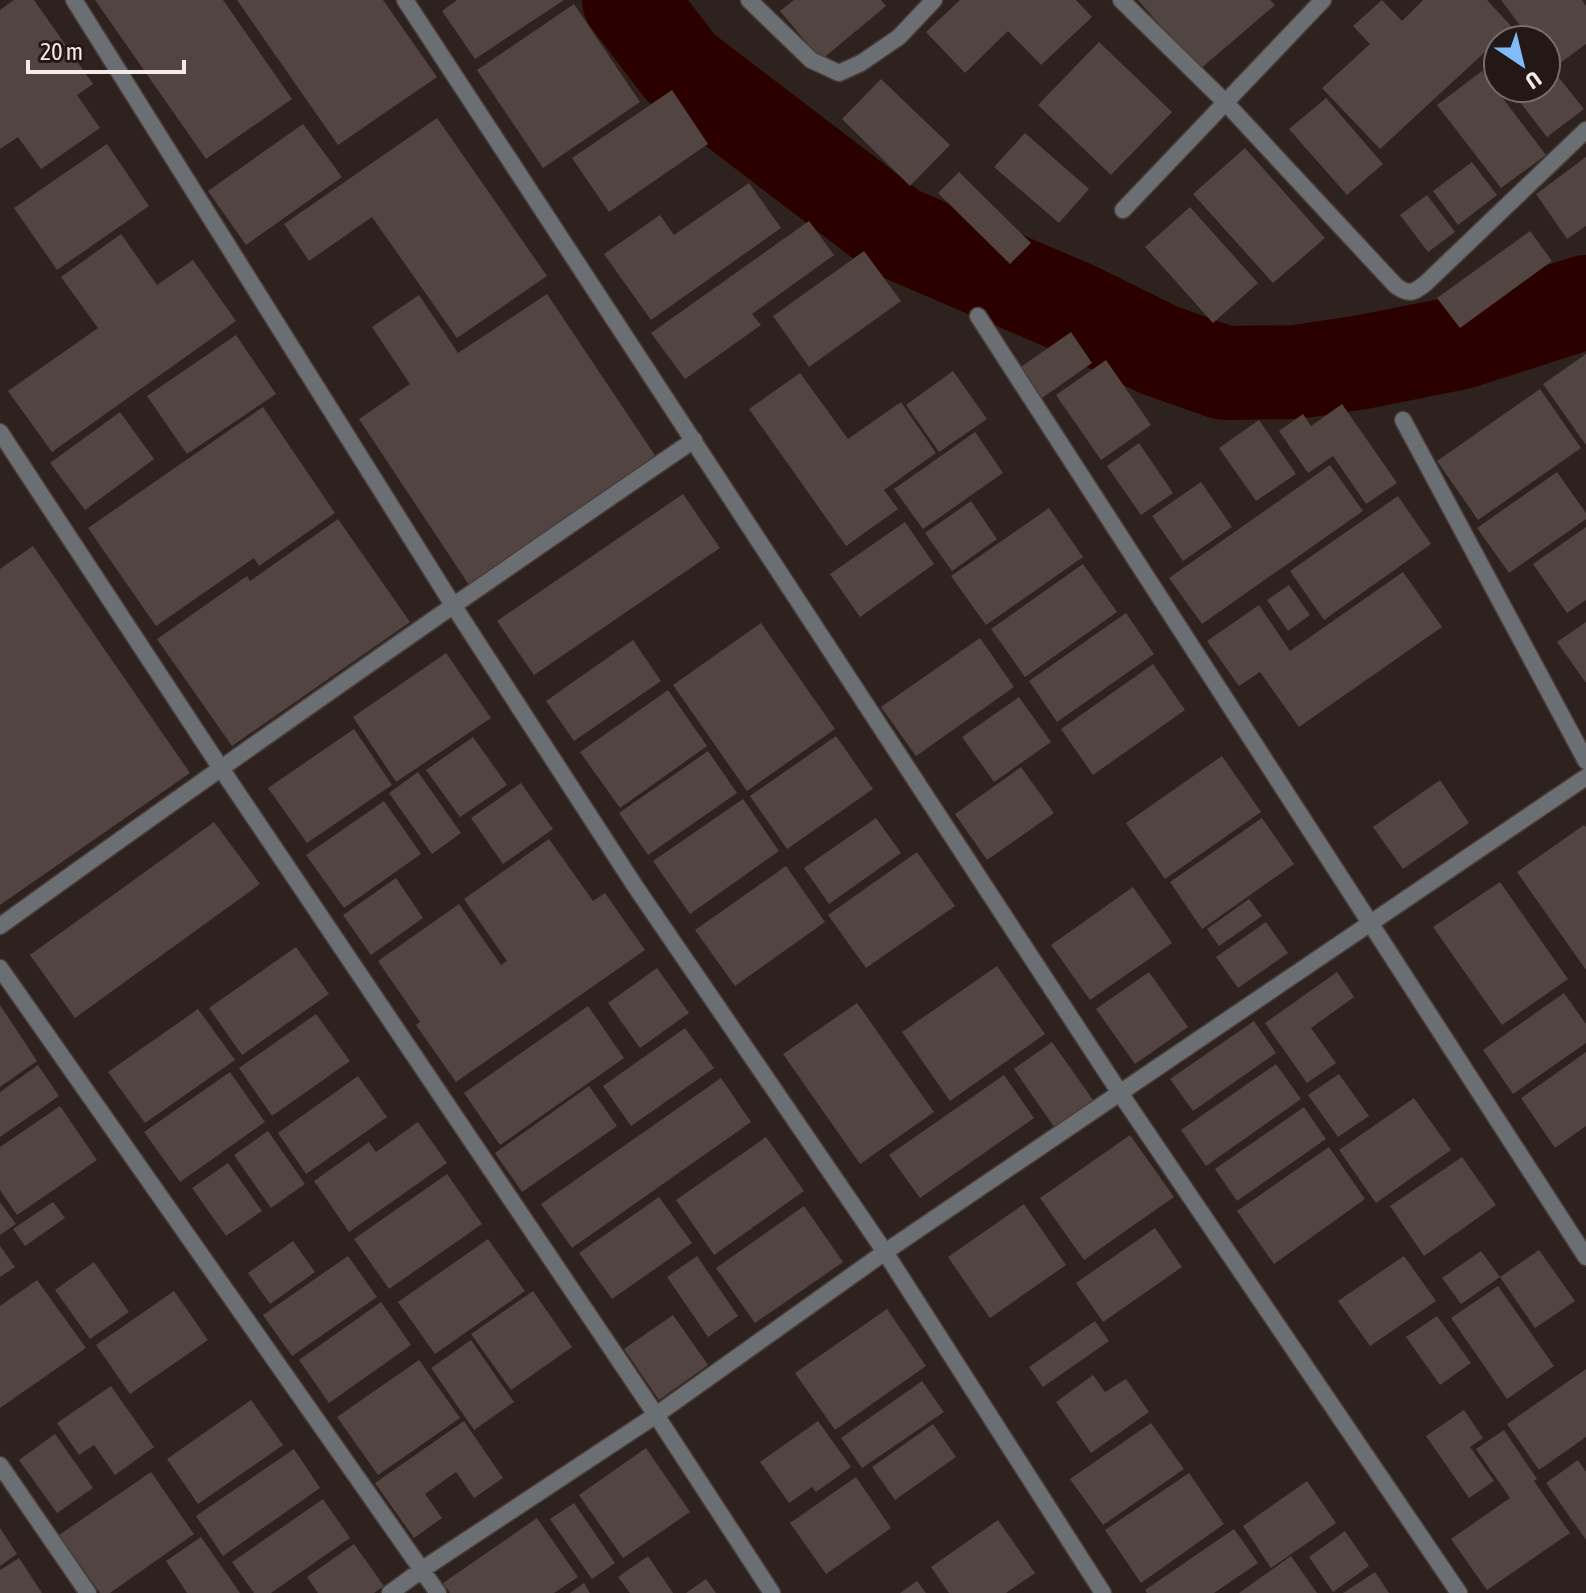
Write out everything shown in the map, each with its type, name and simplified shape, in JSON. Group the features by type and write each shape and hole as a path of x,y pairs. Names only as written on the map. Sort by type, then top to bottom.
{"street":[{"path":"74,0 453,605 635,886 885,1252 1103,1593"},
{"path":"405,0 1120,1093 1459,1593"},
{"path":"749,0 811,60 839,73 861,63 899,37 934,0"},
{"path":"1121,0 1225,102 1396,286 1405,292 1416,291 1426,283 1586,130"},
{"path":"1123,210 1323,0"},
{"path":"978,316 1586,1257"},
{"path":"1403,420 1586,761"},
{"path":"0,432 772,1593"},
{"path":"0,926 220,767 694,440"},
{"path":"390,1593 656,1415 885,1252 1586,777"},
{"path":"0,968 438,1593"},
{"path":"0,1465 88,1593"}],"building":[{"path":"14,0 34,0 93,84 77,95 100,128 41,169 18,137 0,149 0,10"},
{"path":"95,0 223,0 292,99 206,159"},
{"path":"237,0 383,0 437,77 338,145"},
{"path":"457,0 564,0 475,59 442,11"},
{"path":"794,0 881,0 886,6 821,60 780,11"},
{"path":"960,0 1076,0 1092,17 1041,65 1008,31 965,73 926,32"},
{"path":"1138,0 1270,0 1275,5 1199,70"},
{"path":"1382,0 1402,21 1423,0 1487,0 1509,24 1482,24 1482,55 1380,149 1322,88 1370,44 1353,26"},
{"path":"1501,0 1582,0 1586,6 1586,44 1562,62 1562,24 1519,24"},
{"path":"574,4 640,102 543,168 477,70"},
{"path":"1099,42 1172,112 1111,175 1038,105"},
{"path":"1482,71 1482,104 1507,104 1546,155 1501,188 1437,105"},
{"path":"881,79 950,145 910,186 842,119"},
{"path":"1562,82 1584,109 1547,137 1521,104 1562,104"},
{"path":"672,90 708,144 609,212 572,158"},
{"path":"1326,98 1383,164 1347,195 1289,129"},
{"path":"437,118 547,276 457,338 372,217 309,261 284,224"},
{"path":"303,124 342,177 246,245 208,191"},
{"path":"1025,133 1089,189 1059,223 994,167"},
{"path":"107,144 149,206 57,270 14,208"},
{"path":"1245,148 1325,238 1273,283 1193,194"},
{"path":"1586,157 1586,226 1567,239 1536,194"},
{"path":"1472,162 1497,195 1458,225 1433,191"},
{"path":"959,172 1031,243 1010,264 938,193"},
{"path":"749,183 781,228 651,320 604,254 660,215 674,235"},
{"path":"1427,195 1455,232 1428,252 1400,215"},
{"path":"1190,207 1258,283 1213,323 1145,247"},
{"path":"809,221 834,255 752,314 761,325 685,379 651,333"},
{"path":"1530,231 1552,261 1460,328 1437,298"},
{"path":"121,234 157,285 193,260 236,321 52,452 8,391 98,328 61,277"},
{"path":"864,251 901,301 809,367 773,316"},
{"path":"547,294 658,460 469,585 359,419 410,384 372,327 419,295 458,353"},
{"path":"1071,332 1092,363 1039,400 1018,369"},
{"path":"236,335 276,394 187,454 147,396"},
{"path":"1586,354 1586,445 1543,384"},
{"path":"1106,360 1151,425 1101,460 1056,395"},
{"path":"953,371 987,419 939,452 906,405"},
{"path":"800,373 848,439 901,402 936,453 884,490 898,509 846,546 749,409"},
{"path":"1540,389 1581,448 1478,520 1437,461"},
{"path":"1342,404 1397,483 1366,504 1333,456 1308,473 1279,431 1303,414 1311,426"},
{"path":"263,407 335,513 259,566 254,558 156,626 88,528"},
{"path":"120,412 154,459 85,510 50,463"},
{"path":"1259,420 1296,474 1256,501 1219,448"},
{"path":"975,432 1003,473 923,529 894,489"},
{"path":"1139,443 1173,493 1141,515 1107,466"},
{"path":"1330,465 1363,511 1202,624 1169,578"},
{"path":"1557,472 1586,513 1586,519 1509,573 1477,528"},
{"path":"1201,482 1232,527 1183,561 1152,516"},
{"path":"683,494 720,548 534,675 497,621"},
{"path":"1398,496 1431,544 1324,620 1290,571"},
{"path":"971,501 997,539 952,571 925,533"},
{"path":"1049,508 1083,557 986,625 951,576"},
{"path":"338,519 410,622 232,746 157,639 247,576 250,581"},
{"path":"905,522 934,564 860,617 830,574"},
{"path":"1586,527 1586,600 1567,613 1533,564"},
{"path":"33,546 190,773 0,905 0,569"},
{"path":"1083,564 1117,612 1025,677 991,629"},
{"path":"1403,572 1442,627 1299,727 1260,672 1239,686 1207,641 1259,605 1290,651"},
{"path":"1289,585 1310,615 1288,631 1267,600"},
{"path":"1126,613 1154,654 1057,722 1029,681"},
{"path":"1586,622 1586,683 1557,642"},
{"path":"761,623 835,729 747,791 673,685"},
{"path":"980,638 1014,687 916,756 881,707"},
{"path":"633,640 661,681 574,741 546,701"},
{"path":"446,653 491,718 396,782 353,717"},
{"path":"1153,664 1185,710 1093,775 1061,729"},
{"path":"668,690 707,746 620,808 580,752"},
{"path":"1019,697 1051,742 994,782 962,737"},
{"path":"354,729 392,785 307,843 268,788"},
{"path":"836,736 873,789 787,849 750,796"},
{"path":"473,737 507,785 460,817 426,770"},
{"path":"708,751 737,793 648,855 619,813"},
{"path":"1222,756 1261,812 1165,879 1126,823"},
{"path":"1021,767 1054,813 987,860 955,814"},
{"path":"418,772 461,833 432,854 389,793"},
{"path":"1440,780 1469,823 1403,869 1373,827"},
{"path":"521,783 553,829 503,864 471,818"},
{"path":"743,799 779,851 690,914 653,861"},
{"path":"384,801 421,854 344,908 306,855"},
{"path":"876,818 901,853 829,904 804,868"},
{"path":"1262,818 1294,864 1202,929 1170,882"},
{"path":"214,822 260,884 75,1018 30,955"},
{"path":"1584,825 1586,827 1586,970 1517,872"},
{"path":"549,839 593,901 605,893 645,950 456,1082 416,1025 420,1022 378,961 459,904 501,965 507,961 464,899"},
{"path":"917,852 955,906 866,968 828,915"},
{"path":"786,866 825,922 735,986 695,930"},
{"path":"396,878 423,918 371,955 343,915"},
{"path":"1500,882 1568,979 1502,1025 1433,927"},
{"path":"1133,887 1172,943 1090,1000 1051,945"},
{"path":"1249,899 1262,916 1219,946 1207,929"},
{"path":"1266,922 1288,953 1238,988 1216,957"},
{"path":"296,947 329,994 242,1055 209,1008"},
{"path":"997,966 1045,1034 950,1101 902,1032"},
{"path":"657,968 689,1013 640,1048 608,1003"},
{"path":"1149,972 1188,1027 1135,1064 1096,1009"},
{"path":"1337,972 1354,997 1311,1028 1336,1063 1307,1083 1265,1023"},
{"path":"1564,993 1586,1024 1586,1043 1513,1094 1483,1050"},
{"path":"857,1003 934,1112 860,1164 783,1054"},
{"path":"0,1005 37,1061 0,1087"},
{"path":"588,1006 624,1058 500,1145 464,1093"},
{"path":"198,1009 235,1060 145,1123 108,1072"},
{"path":"316,1014 350,1061 272,1116 239,1068"},
{"path":"1254,1021 1276,1053 1193,1111 1170,1079"},
{"path":"685,1028 714,1068 631,1126 603,1086"},
{"path":"1052,1042 1093,1100 1054,1127 1014,1069"},
{"path":"1586,1052 1586,1126 1555,1148 1521,1098"},
{"path":"1276,1064 1301,1099 1206,1166 1181,1130"},
{"path":"38,1065 59,1096 0,1137 0,1092"},
{"path":"230,1072 265,1122 180,1182 144,1132"},
{"path":"1339,1074 1369,1116 1338,1137 1308,1095"},
{"path":"1004,1075 1034,1118 920,1198 889,1155"},
{"path":"358,1076 387,1117 306,1174 278,1133"},
{"path":"721,1078 751,1122 572,1248 541,1204"},
{"path":"589,1086 617,1126 522,1192 495,1153"},
{"path":"1414,1098 1451,1150 1376,1203 1339,1150"},
{"path":"60,1106 97,1160 17,1215 0,1190 0,1147"},
{"path":"1304,1107 1326,1139 1237,1201 1215,1169"},
{"path":"418,1122 447,1163 349,1232 314,1181 369,1142 376,1152"},
{"path":"268,1131 305,1184 271,1208 234,1155"},
{"path":"1130,1135 1174,1197 1084,1260 1040,1198"},
{"path":"766,1137 804,1191 714,1255 676,1200"},
{"path":"1329,1147 1365,1199 1274,1264 1237,1211"},
{"path":"1462,1157 1496,1205 1424,1256 1390,1206"},
{"path":"228,1163 262,1211 226,1236 192,1188"},
{"path":"447,1174 482,1224 389,1289 354,1239"},
{"path":"659,1197 692,1243 612,1299 579,1253"},
{"path":"0,1202 16,1224 0,1235"},
{"path":"53,1202 65,1218 25,1246 13,1229"},
{"path":"1024,1204 1066,1265 990,1318 948,1257"},
{"path":"804,1206 843,1262 755,1323 716,1268"},
{"path":"1155,1228 1182,1267 1103,1322 1076,1283"},
{"path":"488,1239 525,1291 435,1354 398,1302"},
{"path":"293,1241 315,1272 270,1304 248,1273"},
{"path":"0,1246 15,1267 0,1277"},
{"path":"1539,1250 1575,1301 1535,1328 1500,1277"},
{"path":"1481,1251 1500,1277 1461,1304 1442,1278"},
{"path":"348,1256 377,1297 292,1356 263,1315"},
{"path":"697,1256 738,1316 708,1337 667,1277"},
{"path":"1404,1256 1436,1301 1370,1346 1338,1301"},
{"path":"94,1262 129,1312 90,1339 55,1290"},
{"path":"37,1280 86,1348 0,1408 0,1306"},
{"path":"1498,1286 1554,1366 1507,1399 1451,1318"},
{"path":"174,1291 208,1340 130,1394 96,1345"},
{"path":"533,1291 572,1347 511,1390 471,1334"},
{"path":"381,1302 411,1345 329,1403 299,1360"},
{"path":"887,1309 926,1366 835,1430 795,1373"},
{"path":"673,1315 708,1365 659,1400 624,1349"},
{"path":"1437,1316 1471,1363 1440,1385 1406,1337"},
{"path":"1095,1321 1109,1341 1043,1387 1029,1367"},
{"path":"471,1340 514,1402 474,1430 431,1368"},
{"path":"419,1360 460,1418 378,1475 337,1417"},
{"path":"1586,1369 1586,1437 1539,1470 1507,1424"},
{"path":"1093,1375 1105,1392 1126,1379 1149,1412 1091,1453 1056,1402"},
{"path":"922,1381 944,1412 862,1468 841,1438"},
{"path":"111,1386 154,1447 115,1475 94,1445 79,1455 57,1423"},
{"path":"251,1400 283,1445 198,1504 167,1459"},
{"path":"1464,1410 1483,1438 1470,1447 1494,1481 1469,1498 1426,1436"},
{"path":"464,1421 503,1478 474,1498 456,1472 425,1494 442,1518 414,1538 375,1483"},
{"path":"818,1421 851,1467 816,1492 812,1487 789,1503 760,1462"},
{"path":"1151,1423 1184,1469 1103,1525 1070,1479"},
{"path":"933,1424 956,1457 895,1500 872,1467"},
{"path":"1504,1430 1570,1533 1487,1590 1451,1539 1510,1498 1476,1449"},
{"path":"55,1434 93,1488 57,1513 19,1460"},
{"path":"646,1448 690,1512 623,1558 579,1495"},
{"path":"294,1449 320,1488 223,1556 196,1516"},
{"path":"1578,1460 1586,1472 1586,1540 1546,1483"},
{"path":"151,1472 194,1534 110,1593 100,1593 59,1535"},
{"path":"1189,1473 1224,1524 1141,1583 1105,1530"},
{"path":"856,1477 891,1528 826,1574 790,1523"},
{"path":"1307,1481 1336,1523 1271,1568 1243,1526"},
{"path":"323,1499 350,1538 271,1593 254,1593 232,1562"},
{"path":"574,1503 615,1563 592,1579 550,1519"},
{"path":"537,1518 578,1577 554,1593 450,1593 443,1583"},
{"path":"998,1520 1035,1573 1006,1593 949,1593 931,1567"},
{"path":"0,1528 17,1554 0,1566"},
{"path":"1234,1529 1258,1563 1214,1593 1147,1593 1145,1590"},
{"path":"1345,1531 1369,1566 1333,1592 1309,1557"},
{"path":"201,1537 240,1593 187,1593 166,1561"},
{"path":"354,1544 384,1586 374,1593 318,1593 307,1577"},
{"path":"648,1556 673,1593 630,1593 618,1577"},
{"path":"1291,1556 1317,1593 1239,1593"},
{"path":"19,1558 42,1593 0,1593 0,1570"},
{"path":"1375,1572 1389,1593 1343,1593"},
{"path":"706,1579 716,1593 686,1593"},
{"path":"917,1581 926,1593 900,1593"},
{"path":"584,1583 590,1593 570,1593"}],"waterway":[{"path":"629,0 681,68 896,232 1074,308 1159,350 1224,373 1296,372 1363,362 1458,343 1586,302"}]}
